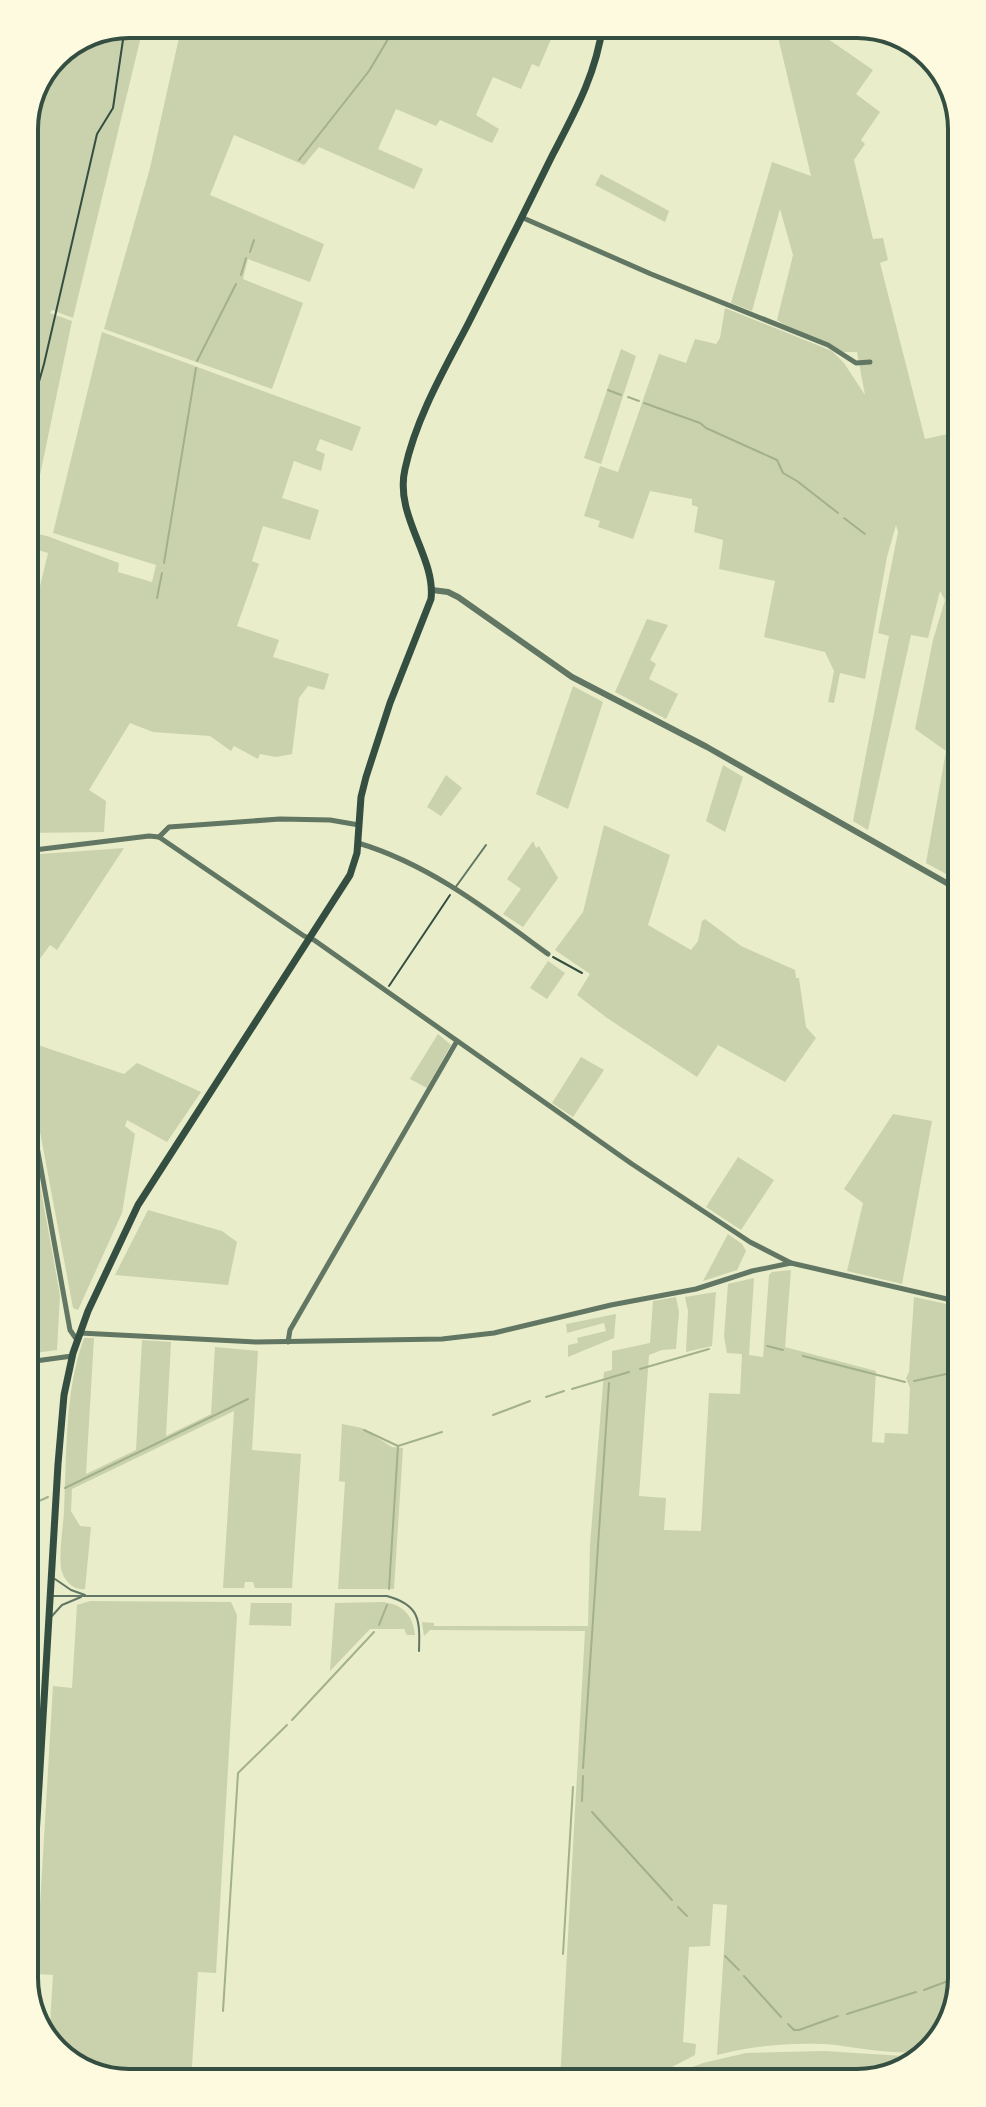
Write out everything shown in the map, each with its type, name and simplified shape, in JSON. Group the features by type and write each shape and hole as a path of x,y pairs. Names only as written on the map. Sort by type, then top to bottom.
{"main road":[{"path":"38,1804 64,1395 78,1336 145,1192 350,875 358,843 366,777 432,590 406,507 402,482 404,471 431,398 590,82 600,38"}],"street":[{"path":"521,217 651,274 828,345 856,363 870,362"},
{"path":"432,590 458,597 572,677 707,747 948,884"},
{"path":"159,837 169,827 208,822 309,819 359,825"},
{"path":"38,850 159,837 750,1242 791,1263 948,1299"},
{"path":"358,843 406,860 548,954"},
{"path":"288,1342 290,1330 457,1041"},
{"path":"38,1152 70,1330 78,1336 288,1342 419,1341 494,1333 611,1305 696,1289 752,1271 791,1263"},
{"path":"38,1361 72,1356"}],"lane":[{"path":"454,889 486,845"},
{"path":"52,1577 71,1590 86,1595"},
{"path":"51,1595 387,1596 405,1602 413,1609 419,1629 419,1651"},
{"path":"49,1620 61,1606 86,1595"}],"path":[{"path":"38,385 97,134 113,108 123,38"},
{"path":"386,991 454,889"},
{"path":"548,954 582,973"}],"green space":[{"path":"141,38 73,318 52,310 50,313 72,321 38,485 38,123 41,105 57,74 83,50 117,39"},
{"path":"179,38 552,38 539,67 532,64 521,89 493,77 476,115 499,129 492,143 440,120 436,126 396,109 378,149 423,169 414,189 319,147 304,165 234,135 210,195 324,244 310,282 248,259 243,279 303,303 272,389 104,329 150,168"},
{"path":"778,38 829,38 873,70 856,94 880,112 861,140 865,144 854,160 873,239 883,238 888,260 880,263 925,439 948,434 948,875 926,863 946,751 915,729 933,640 945,600 940,591 928,638 911,635 868,830 853,821 889,636 878,633 898,532 896,525 887,557 865,679 840,673 834,703 828,702 834,671 825,652 764,637 775,581 719,569 723,540 694,532 698,507 692,505 692,499 650,491 633,539 598,527 600,521 584,516 600,466 618,472 659,354 686,363 695,339 716,344 720,338 725,308 832,351 844,363 865,395 857,352 843,352 777,320 793,255 780,209 752,311 731,303 772,162 811,176"},
{"path":"601,174 669,211 665,222 595,185"},
{"path":"102,332 361,427 352,451 320,439 316,450 325,454 321,471 294,461 282,498 319,510 310,540 263,526 252,561 259,564 237,626 279,640 273,657 329,674 324,690 308,686 299,698 292,754 276,757 260,754 258,759 234,746 231,751 210,736 153,732 130,723 89,790 106,801 104,832 38,833 38,594 48,553 38,550 38,534 119,563 118,572 152,582 156,565 53,533"},
{"path":"621,349 636,356 601,464 584,458"},
{"path":"647,619 668,625 650,660 656,664 649,679 678,694 666,719 615,692"},
{"path":"573,686 603,702 568,809 536,794"},
{"path":"723,765 743,777 725,832 706,821"},
{"path":"446,775 462,788 441,816 427,807"},
{"path":"604,825 670,855 648,925 691,950 698,941 705,919 741,946 795,970 796,978 799,978 806,1027 816,1038 785,1082 718,1045 697,1077 577,995 590,974 555,950 583,912"},
{"path":"533,841 558,878 523,927 503,914 521,889 507,879"},
{"path":"124,848 57,950 50,945 38,960 38,854"},
{"path":"548,961 565,973 547,999 530,988"},
{"path":"438,1034 451,1045 427,1088 410,1079"},
{"path":"38,1045 124,1074 137,1063 201,1092 167,1142 127,1120 125,1126 135,1134 122,1213 78,1310 73,1308 38,1121"},
{"path":"581,1057 604,1070 573,1117 552,1103"},
{"path":"893,1114 932,1121 902,1284 847,1271 863,1203 844,1189"},
{"path":"738,1157 774,1180 741,1230 706,1207"},
{"path":"38,1174 60,1295 57,1350 38,1353"},
{"path":"148,1210 222,1231 237,1242 228,1285 115,1275"},
{"path":"728,1234 746,1251 737,1270 703,1281"},
{"path":"791,1270 785,1347 876,1371 872,1442 884,1443 885,1433 908,1434 910,1388 906,1378 914,1297 948,1304 946,1996 939,2018 909,2052 795,2044 756,2047 717,2055 727,1905 713,1904 710,1946 689,1947 683,2042 696,2044 695,2055 668,2069 561,2069 585,1631 430,1630 424,1636 422,1622 434,1623 434,1626 588,1626 590,1545 604,1372 612,1370 612,1351 650,1343 653,1301 676,1297 679,1312 676,1349 649,1355 639,1496 666,1498 664,1530 701,1531 709,1393 740,1394 742,1354 727,1353 724,1336 728,1284 754,1278 749,1355 763,1357 769,1275"},
{"path":"716,1292 712,1346 686,1352 688,1311 685,1297"},
{"path":"616,1314 614,1338 568,1357 568,1345 578,1343 577,1338 606,1331 604,1323 567,1333 566,1324"},
{"path":"84,1338 94,1338 86,1474 136,1450 142,1340 171,1342 166,1436 211,1414 215,1347 258,1351 252,1450 301,1454 292,1588 255,1588 253,1582 245,1582 244,1588 223,1588 234,1411 72,1489 71,1511 80,1526 91,1527 85,1589 73,1586 67,1580 62,1572 60,1554 68,1424 73,1380"},
{"path":"342,1424 362,1428 392,1447 403,1448 394,1589 338,1589 345,1482 339,1481"},
{"path":"90,1601 231,1602 237,1615 216,1973 198,1972 192,2069 123,2069 83,2057 65,2042 50,2023 53,1975 38,1974 53,1686 72,1688 77,1605"},
{"path":"384,1602 406,1612 415,1635 407,1635 404,1629 370,1629 330,1671 335,1603"},
{"path":"251,1603 292,1603 291,1626 249,1625"},
{"path":"824,2051 903,2056 886,2064 857,2069 687,2069 746,2053"}],"waterway":[{"path":"299,160 369,71 389,38"},
{"path":"250,252 254,240"},
{"path":"241,275 246,258"},
{"path":"197,361 236,284"},
{"path":"164,563 196,368"},
{"path":"608,390 621,395"},
{"path":"628,397 639,401"},
{"path":"644,403 700,423 777,460 783,473 838,513"},
{"path":"844,518 865,534"},
{"path":"157,598 162,573"},
{"path":"767,1346 783,1350"},
{"path":"640,1369 709,1349"},
{"path":"803,1356 905,1382"},
{"path":"572,1389 629,1372"},
{"path":"914,1381 948,1374"},
{"path":"583,1768 609,1383"},
{"path":"546,1397 564,1391"},
{"path":"65,1488 248,1399"},
{"path":"493,1415 530,1401"},
{"path":"364,1430 398,1446 442,1432"},
{"path":"389,1589 398,1446"},
{"path":"38,1502 48,1497"},
{"path":"379,1625 387,1605"},
{"path":"292,1720 374,1632"},
{"path":"223,2011 238,1773 287,1725"},
{"path":"582,1801 583,1776"},
{"path":"563,1954 573,1787"},
{"path":"592,1812 672,1900"},
{"path":"678,1907 687,1916"},
{"path":"725,1956 739,1970"},
{"path":"744,1976 781,2017"},
{"path":"924,1990 948,1981"},
{"path":"847,2014 916,1992"},
{"path":"788,2024 799,2030 838,2016"}]}
